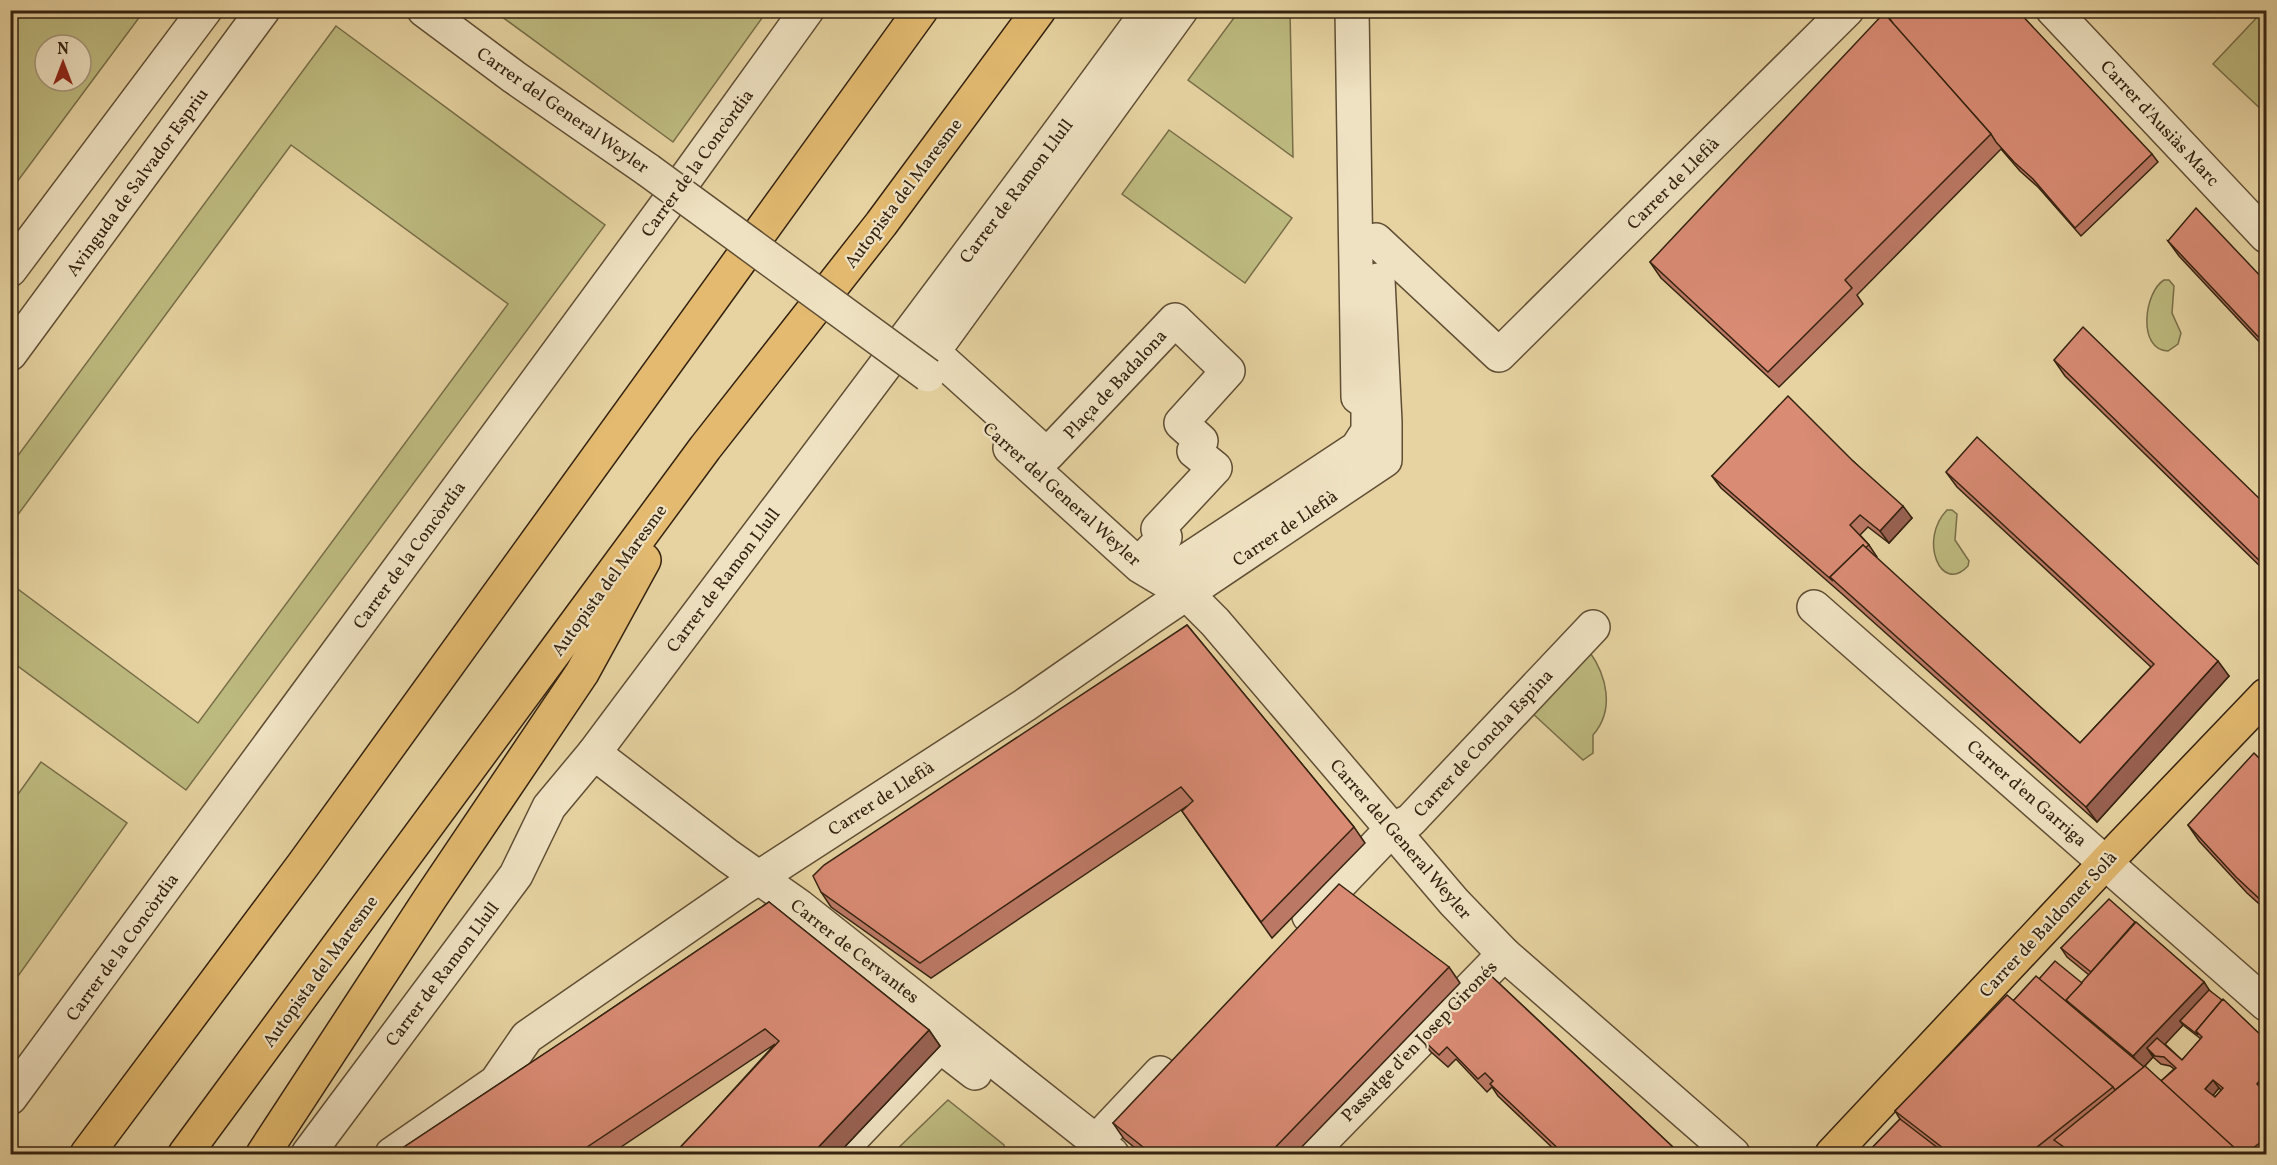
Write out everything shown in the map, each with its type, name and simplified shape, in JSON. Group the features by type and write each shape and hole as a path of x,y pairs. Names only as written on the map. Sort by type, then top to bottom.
{"main road":[{"path":"87,1155 303,865 921,10"},
{"name":"Autopista del Maresme","path":"185,1155 705,448 881,224 1039,10"},
{"path":"263,1155 582,673 705,448"},
{"name":"Carrer de Baldomer Solà","path":"1832,1155 2266,695"}],"street":[{"path":"10,270 205,10"},
{"name":"Avinguda de Salvador Espriu","path":"10,354 263,10"},
{"name":"Carrer del General Weyler","path":"424,10 928,375 1140,566 1187,594 1215,622 1454,902 1504,954 1733,1155"},
{"name":"Carrer de la Concòrdia","path":"10,1098 807,10"},
{"name":"Carrer de Ramon Llull","path":"308,1155 516,875 549,807 594,753 1014,195 1149,10"},
{"name":"Plaça de Badalona","path":"1181,10 933,352 1047,455 1175,320 1228,371 1181,423 1201,441 1194,451 1215,468 1158,529 1165,537 1150,552 1162,563 1170,565 1178,565 1186,561 1357,448 1368,431 1368,404 1358,397 1352,10"},
{"path":"1373,10 1376,240"},
{"name":"Carrer de Llefià","path":"1376,240 1499,355 1847,10"},
{"name":"Carrer d'Ausiàs Marc","path":"2053,10 2266,236"},
{"name":"Carrer de Llefià","path":"392,1155 496,1082 527,1037 759,877 1025,705 1385,460 1376,240"},
{"name":"Carrer d'en Garriga","path":"1814,607 2266,1004"},
{"name":"Carrer de Concha Espina","path":"1287,940 1392,829 1410,821 1593,627"},
{"name":"Carrer de Cervantes","path":"594,753 728,856 799,906 1095,1150"},
{"name":"Passatge d'en Josep Gironés","path":"1309,1155 1504,954"},
{"path":"837,1155 939,1046 1095,1150 1180,1052"}],"shaded area":[{"path":"10,11 144,11 93,80 93,33 33,33 33,93 83,93 11,190"},
{"path":"494,11 767,11 673,142"},
{"path":"1239,11 1290,11 1293,157 1188,80"},
{"path":"2263,11 2266,11 2266,114 2213,64"},
{"path":"336,26 605,225 186,790 11,661 11,584 198,723 508,304 291,145 11,524 11,465"},
{"path":"1169,130 1292,218 1245,283 1122,194"},
{"path":"2164,280 2169,280 2174,286 2172,313 2181,333 2178,344 2168,351 2158,348 2151,341 2147,320 2152,296 2157,286"},
{"path":"1947,510 1952,510 1957,514 1955,540 1969,561 1968,566 1958,573 1949,574 1936,560 1934,549 1934,535 1938,522"},
{"path":"1589,651 1604,682 1606,704 1600,725 1593,735 1593,753 1583,760 1531,712"},
{"path":"41,762 127,823 11,986 11,804"},
{"path":"948,1100 1004,1145 1006,1154 892,1154"}],"building":[{"path":"1884,10 2017,10 2152,154 2075,228 2033,179 1996,142 1894,25"},
{"path":"1884,13 1991,134 1845,280 1852,288 1768,372 1650,262"},
{"path":"2196,208 2266,282 2266,345 2168,241"},
{"path":"2083,327 2266,505 2266,567 2054,360"},
{"path":"1788,396 1853,461 1903,506 1880,531 1860,515 1850,525 1869,545 1865,548 1863,545 1830,577 1833,581 1712,476"},
{"path":"1977,437 2218,661 2086,807 1830,577 1863,545 2080,743 2154,664 1946,472"},
{"path":"1187,625 1354,827 1261,922 1182,811 1193,801 1181,787 920,963 821,892 813,876 824,865"},
{"path":"2266,752 2266,765 2260,759"},
{"path":"2254,753 2266,765 2266,905 2236,877 2188,825"},
{"path":"1339,884 1449,967 1268,1155 1153,1155 1113,1123"},
{"path":"2109,899 2135,922 2091,972 2061,948"},
{"path":"769,902 929,1030 811,1155 673,1155 779,1041 765,1029 575,1155 392,1155 574,1034"},
{"path":"2136,922 2204,982 2133,1056 2066,1000"},
{"path":"2055,961 2082,983 2066,1000 2069,1004 2039,979"},
{"path":"1487,972 1676,1150 1671,1155 1565,1155 1490,1084 1493,1081 1485,1073 1478,1079 1447,1047 1439,1055 1422,1039"},
{"path":"2036,976 2144,1067 2115,1090 2013,1001"},
{"path":"2209,990 2222,1000 2196,1031 2198,1035 2180,1021"},
{"path":"2007,995 2113,1087 2027,1155 1952,1155 1895,1111"},
{"path":"2223,999 2266,1040 2266,1072 2257,1084 2266,1093 2266,1138 2244,1155 2241,1155 2161,1081 2176,1068 2164,1057 2155,1056 2147,1048 2157,1038 2182,1060 2202,1037 2196,1031","holes":["2213,1080 2223,1088 2215,1097 2205,1089"]},
{"path":"2145,1066 2239,1152 2235,1155 2051,1155 2065,1148 2054,1140"},
{"path":"1900,1119 1947,1155 1865,1155"}]}
